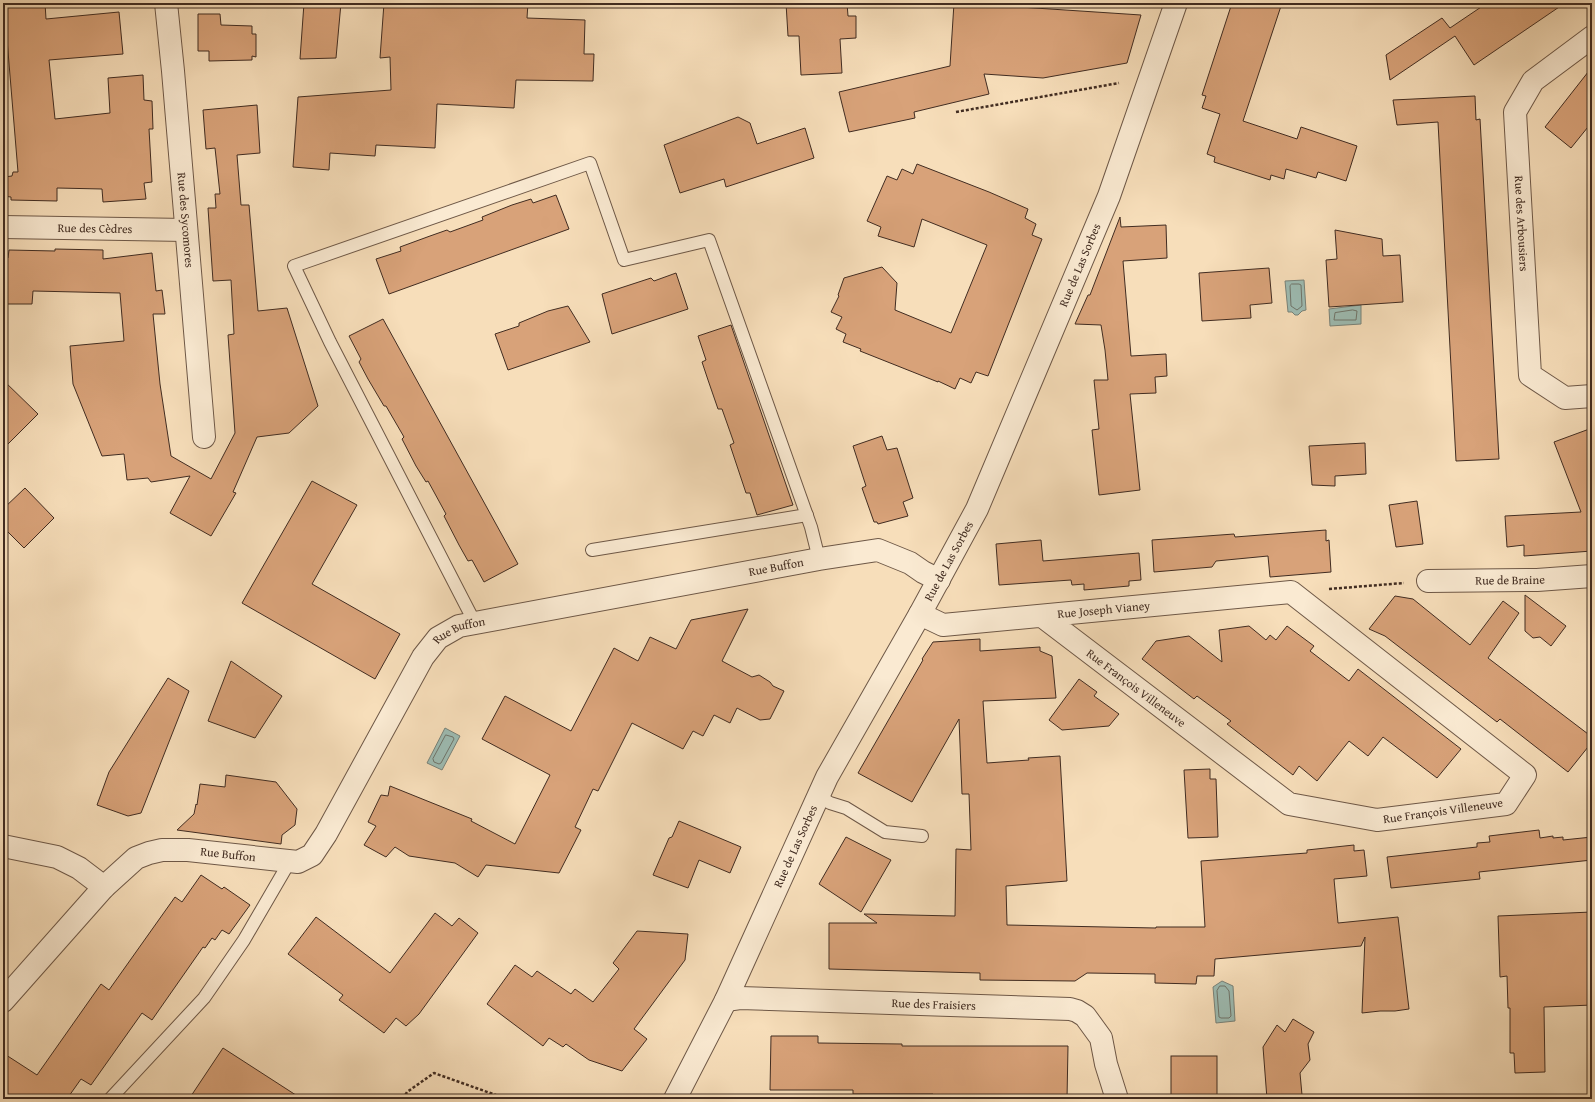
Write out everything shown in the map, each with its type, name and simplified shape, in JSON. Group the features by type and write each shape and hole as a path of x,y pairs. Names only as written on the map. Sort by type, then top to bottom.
{"street":[{"name":"Rue des Sycomores","path":"166,3 204,437"},
{"name":"Rue de Las Sorbes","path":"675,1099 726,1000 827,777 920,614 977,509 1109,196 1176,3"},
{"name":"Rue des Arbousiers","path":"1592,38 1533,81 1515,112 1530,375 1565,398 1592,396"},
{"name":"Rue des Cèdres","path":"3,227 186,230"},
{"name":"Rue Buffon","path":"3,1002 104,886 136,858 162,850 188,850 298,862 312,855 322,840 423,657 438,638 459,626 819,559 878,550 910,563 939,580"},
{"name":"Rue de Braine","path":"1428,581 1536,580 1592,576"},
{"name":"Rue Joseph Vianey","path":"920,614 943,625 1291,592"},
{"name":"Rue François Villeneuve","path":"1042,616 1289,804 1377,820 1506,804 1525,775 1291,592"},
{"path":"3,846 57,857 79,868 104,886"},
{"name":"Rue des Fraisiers","path":"726,1000 740,998 1077,1010 1085,1016 1101,1038 1106,1064 1117,1099"},
{"name":"Rue des Fraisiers","path":"1105,1099 1106,1064"}],"lane":[{"path":"475,622 330,342 294,266 590,163 624,260 709,240 806,515 819,559"},
{"path":"592,550 806,515"},
{"path":"818,796 830,803 846,808 886,832 922,836"},
{"path":"110,1099 204,998 244,940 290,861"}],"path":[{"path":"956,112 1119,83"},
{"path":"1291,592 1428,581"},
{"path":"403,1099 407,1092 434,1073 507,1099"}],"water":[{"path":"1304,280 1306,310 1302,311 1298,315 1295,315 1292,312 1288,312 1285,281"},
{"path":"1361,305 1361,324 1330,326 1329,309"},
{"path":"445,728 460,736 442,770 427,763"},
{"path":"1222,981 1233,986 1235,1021 1216,1023 1213,987"}],"building":[{"path":"4,3 45,3 46,19 119,12 123,54 49,60 55,119 110,113 108,78 143,75 144,100 152,101 153,129 149,129 152,182 144,183 146,199 103,202 102,189 57,188 57,201 11,200 11,197 3,196 4,177 12,176 13,172 18,172"},
{"path":"304,3 341,3 336,58 300,59"},
{"path":"384,3 528,3 527,18 585,20 584,54 594,54 593,81 516,80 514,108 437,104 435,148 376,145 375,156 330,153 329,170 293,167 298,97 391,90 390,57 380,58"},
{"path":"786,3 847,3 848,16 856,16 856,38 840,39 842,73 801,75 799,36 788,36"},
{"path":"954,3 1141,15 1127,63 1043,78 984,74 989,94 914,112 915,118 849,132 839,92 950,66"},
{"path":"1232,3 1282,3 1243,121 1297,139 1301,127 1357,146 1346,181 1318,172 1316,178 1286,169 1284,179 1271,175 1270,180 1214,162 1215,157 1207,154 1220,114 1202,108 1206,96 1202,95"},
{"path":"1487,3 1565,3 1474,65 1455,36 1390,80 1386,55 1442,18 1450,28"},
{"path":"198,14 220,14 221,25 252,26 252,34 256,34 256,57 252,56 252,60 209,61 209,51 198,51"},
{"path":"1592,67 1592,122 1571,148 1545,127"},
{"path":"1475,96 1476,120 1480,119 1499,459 1456,461 1438,122 1397,125 1393,100"},
{"path":"257,105 260,153 237,155 241,205 249,205 258,311 287,308 318,406 289,433 257,437 233,492 236,493 211,536 170,513 190,476 151,482 148,478 127,480 124,454 102,456 73,384 70,346 124,341 120,293 33,291 32,304 3,304 3,258 8,258 9,250 103,250 103,259 152,253 156,291 162,290 165,314 153,314 160,384 171,456 211,479 235,433 228,335 234,334 231,280 213,281 208,208 216,208 215,194 220,194 215,148 206,149 203,110"},
{"path":"738,117 750,123 757,144 805,128 814,158 726,187 724,179 680,193 664,145"},
{"path":"917,164 1028,209 1025,218 1036,224 1032,235 1042,239 988,376 976,372 971,383 960,378 955,389 860,351 861,349 843,342 846,334 836,329 842,317 831,312 839,296 838,295 844,278 882,267 897,283 895,310 951,333 987,245 922,219 914,247 878,236 881,227 867,221 887,176 897,180 902,169 913,174"},
{"path":"556,195 569,229 389,294 376,259 401,251 400,247 430,236 447,230 450,232 483,220 482,217 512,205 531,199 533,203"},
{"path":"1120,217 1121,227 1166,225 1167,258 1123,261 1131,356 1166,354 1167,376 1155,377 1156,393 1130,394 1140,490 1099,495 1092,430 1099,429 1094,380 1108,380 1105,350 1101,325 1075,324 1088,295 1090,295"},
{"path":"1335,230 1382,239 1383,256 1400,255 1403,302 1329,307 1326,260 1337,259"},
{"path":"1269,268 1272,303 1250,305 1251,318 1202,321 1199,273"},
{"path":"676,273 688,309 612,334 602,294 651,278 654,281"},
{"path":"568,306 590,342 508,370 495,334 519,326 519,323 548,311"},
{"path":"383,319 518,564 484,582 472,560 468,561 459,545 444,516 446,514 428,481 426,482 416,466 402,439 404,437 386,406 384,406 359,362 361,359 349,336"},
{"path":"731,325 793,505 757,515 750,493 746,493 730,445 734,443 722,409 718,409 702,362 706,360 698,336"},
{"path":"3,380 38,414 3,449"},
{"path":"1592,428 1592,551 1524,556 1524,545 1507,547 1505,516 1581,512 1554,442"},
{"path":"882,436 887,450 897,448 913,498 903,502 908,516 878,524 877,522 874,522 862,488 866,486 853,446"},
{"path":"1365,443 1366,474 1335,476 1335,486 1312,485 1309,446"},
{"path":"312,481 357,505 312,584 400,634 375,679 242,603"},
{"path":"25,488 54,518 24,548 3,527 3,509"},
{"path":"1417,501 1423,544 1396,547 1389,505"},
{"path":"1326,530 1326,541 1329,540 1331,572 1270,577 1268,556 1216,561 1212,567 1154,572 1152,540 1234,534 1235,537"},
{"path":"1041,540 1043,561 1139,553 1141,580 1129,581 1129,586 1084,590 1084,584 1072,585 1071,580 999,585 996,544"},
{"path":"1525,595 1566,626 1551,646 1540,637 1533,638 1525,631"},
{"path":"1395,596 1413,599 1470,645 1503,601 1519,613 1488,658 1592,737 1592,742 1568,772 1500,719 1497,722 1385,636 1369,629"},
{"path":"748,609 722,661 752,677 759,675 770,682 773,686 784,691 770,719 760,720 737,708 730,723 714,715 703,736 693,731 683,749 632,723 598,791 593,789 575,827 581,830 559,873 486,865 478,877 455,863 409,856 395,847 386,857 364,845 376,826 368,822 381,795 388,796 390,786 472,819 471,821 515,844 550,775 482,739 505,696 571,731 614,648 638,661 650,637 676,649 691,620"},
{"path":"1249,626 1266,640 1270,635 1276,640 1287,626 1314,646 1310,651 1349,681 1358,669 1461,749 1437,778 1383,737 1368,756 1349,741 1317,781 1299,766 1293,775 1227,724 1231,721 1197,696 1194,699 1142,659 1156,641 1189,636 1222,662 1219,630"},
{"path":"980,639 980,651 1040,647 1040,651 1052,656 1056,698 983,701 987,763 1060,756 1067,881 1006,886 1007,925 1156,928 1205,927 1201,861 1307,853 1307,850 1354,845 1354,851 1364,850 1367,876 1334,879 1338,923 1398,917 1409,1009 1362,1013 1365,937 1361,946 1215,959 1214,976 1197,976 1196,984 1155,983 1155,974 1087,973 1075,981 980,980 980,973 829,969 829,923 877,923 864,914 955,916 956,849 971,850 969,794 962,794 959,719 912,802 858,773 933,642"},
{"path":"231,661 282,696 255,738 208,721"},
{"path":"168,678 189,691 141,813 128,816 97,805 109,772"},
{"path":"1079,679 1097,692 1094,696 1119,714 1109,726 1062,730 1049,720"},
{"path":"1210,769 1210,779 1216,779 1218,837 1188,838 1184,770"},
{"path":"226,775 276,782 297,809 295,825 282,835 281,844 177,830 194,814 200,784 225,787"},
{"path":"679,821 741,847 730,873 699,860 688,888 653,875 669,838 672,837"},
{"path":"1539,830 1540,838 1553,836 1553,838 1563,837 1563,840 1592,837 1592,860 1479,872 1480,879 1391,888 1387,857 1477,847 1477,843 1490,842 1489,836"},
{"path":"846,837 891,860 861,912 819,884"},
{"path":"201,875 222,889 224,887 250,905 229,934 222,930 215,940 212,938 205,948 203,947 152,1020 142,1013 91,1085 81,1079 69,1096 73,1099 3,1099 3,1053 37,1075 101,984 109,990 175,897 182,902"},
{"path":"1592,912 1592,1005 1544,1007 1545,1072 1515,1073 1514,1053 1510,1053 1510,1008 1508,1008 1507,976 1500,977 1498,916"},
{"path":"435,913 452,926 459,918 478,933 419,1014 406,1026 396,1018 384,1033 339,1000 343,995 288,954 316,917 390,973"},
{"path":"637,931 688,934 685,960 634,1029 647,1039 622,1071 589,1060 566,1044 563,1047 549,1038 543,1046 487,1004 515,965 532,977 537,971 571,994 575,989 593,1002 619,969 613,963"},
{"path":"1293,1019 1314,1032 1308,1044 1310,1060 1300,1073 1302,1095 1267,1099 1263,1047 1277,1025 1285,1032"},
{"path":"771,1036 818,1036 818,1043 902,1044 902,1046 1068,1046 1067,1099 932,1099 933,1094 853,1094 853,1090 770,1090"},
{"path":"223,1048 302,1099 189,1099"},
{"path":"1171,1056 1217,1056 1217,1099 1171,1099"}]}
